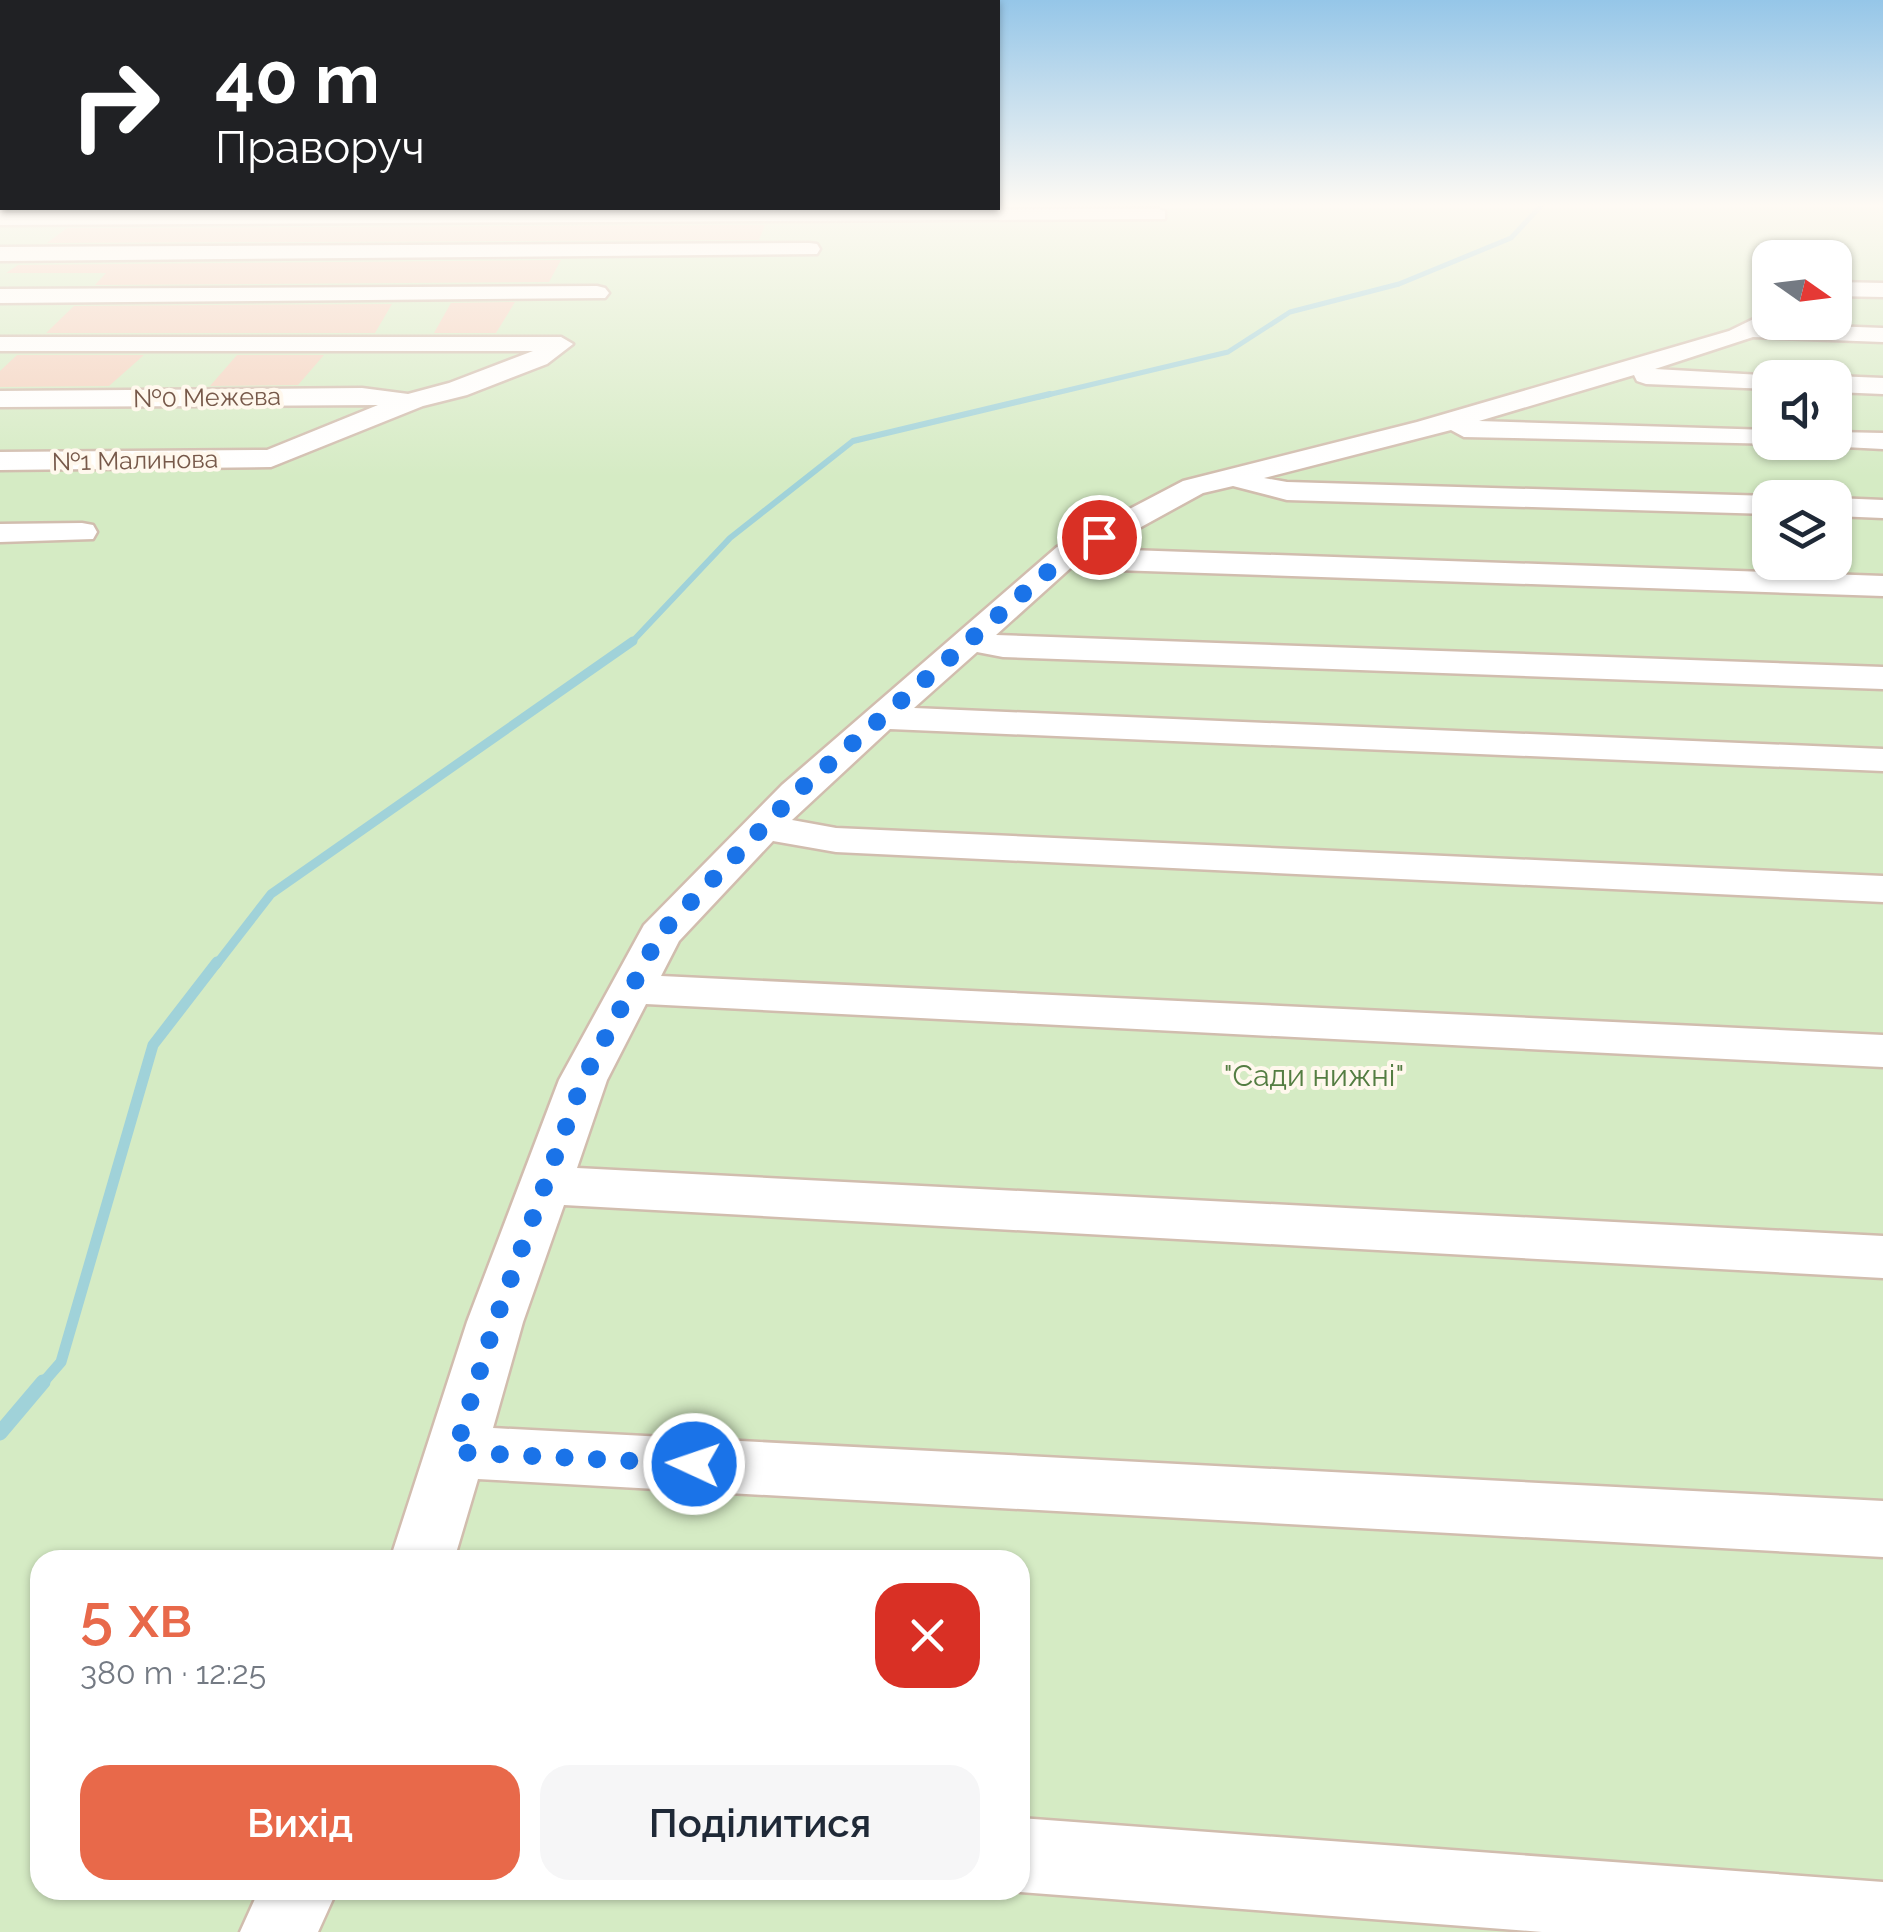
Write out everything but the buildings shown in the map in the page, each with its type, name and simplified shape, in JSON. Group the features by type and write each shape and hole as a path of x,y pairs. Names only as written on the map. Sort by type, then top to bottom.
{"lane":[{"path":"425,1550 495,1322 583,1080 660,934 763,827 881,718 1068,554 1193,487 1427,428 1752,326"},
{"path":"1852,332 1883,335"},
{"path":"0,344 561,344 538,360 458,389 414,400"},
{"path":"1609,374 1752,380"},
{"path":"1852,385 1883,386"},
{"name":"№0 Межева","path":"0,399 362,396 414,400"},
{"name":"№1 Малинова","path":"0,461 271,458 414,400"},
{"path":"1427,428 1752,437"},
{"path":"1852,440 1883,441"},
{"path":"1224,479 1287,491 1752,504"},
{"path":"1852,508 1883,509"},
{"path":"0,533 82,532"},
{"path":"1068,554 1115,560 1883,586"},
{"path":"970,640 1003,646 1883,678"},
{"path":"881,718 1883,760"},
{"path":"763,827 836,840 1883,889"},
{"path":"631,989 1883,1052"},
{"path":"545,1185 1883,1258"},
{"path":"455,1452 1883,1529"},
{"path":"1030,1856 1883,1920"},
{"path":"278,1932 294,1900"}],"green space":[{"name":"\"Сади нижні\"","path":"0,297 1752,297 1752,340 1852,340 1852,297 1883,297 1883,1932 0,1932"}],"waterway":[{"path":"1039,397 1228,352 1290,312 1348,297"},
{"path":"633,641 730,538 853,441 1050,394"},
{"path":"216,965 271,894 633,641"},
{"path":"41,1385 61,1362 153,1045 217,962"},
{"path":"0,1433 43,1382"}],"route":[{"path":"694,1464 455,1452 495,1322 583,1080 660,934 796,793 1068,554 1099,537"}]}
